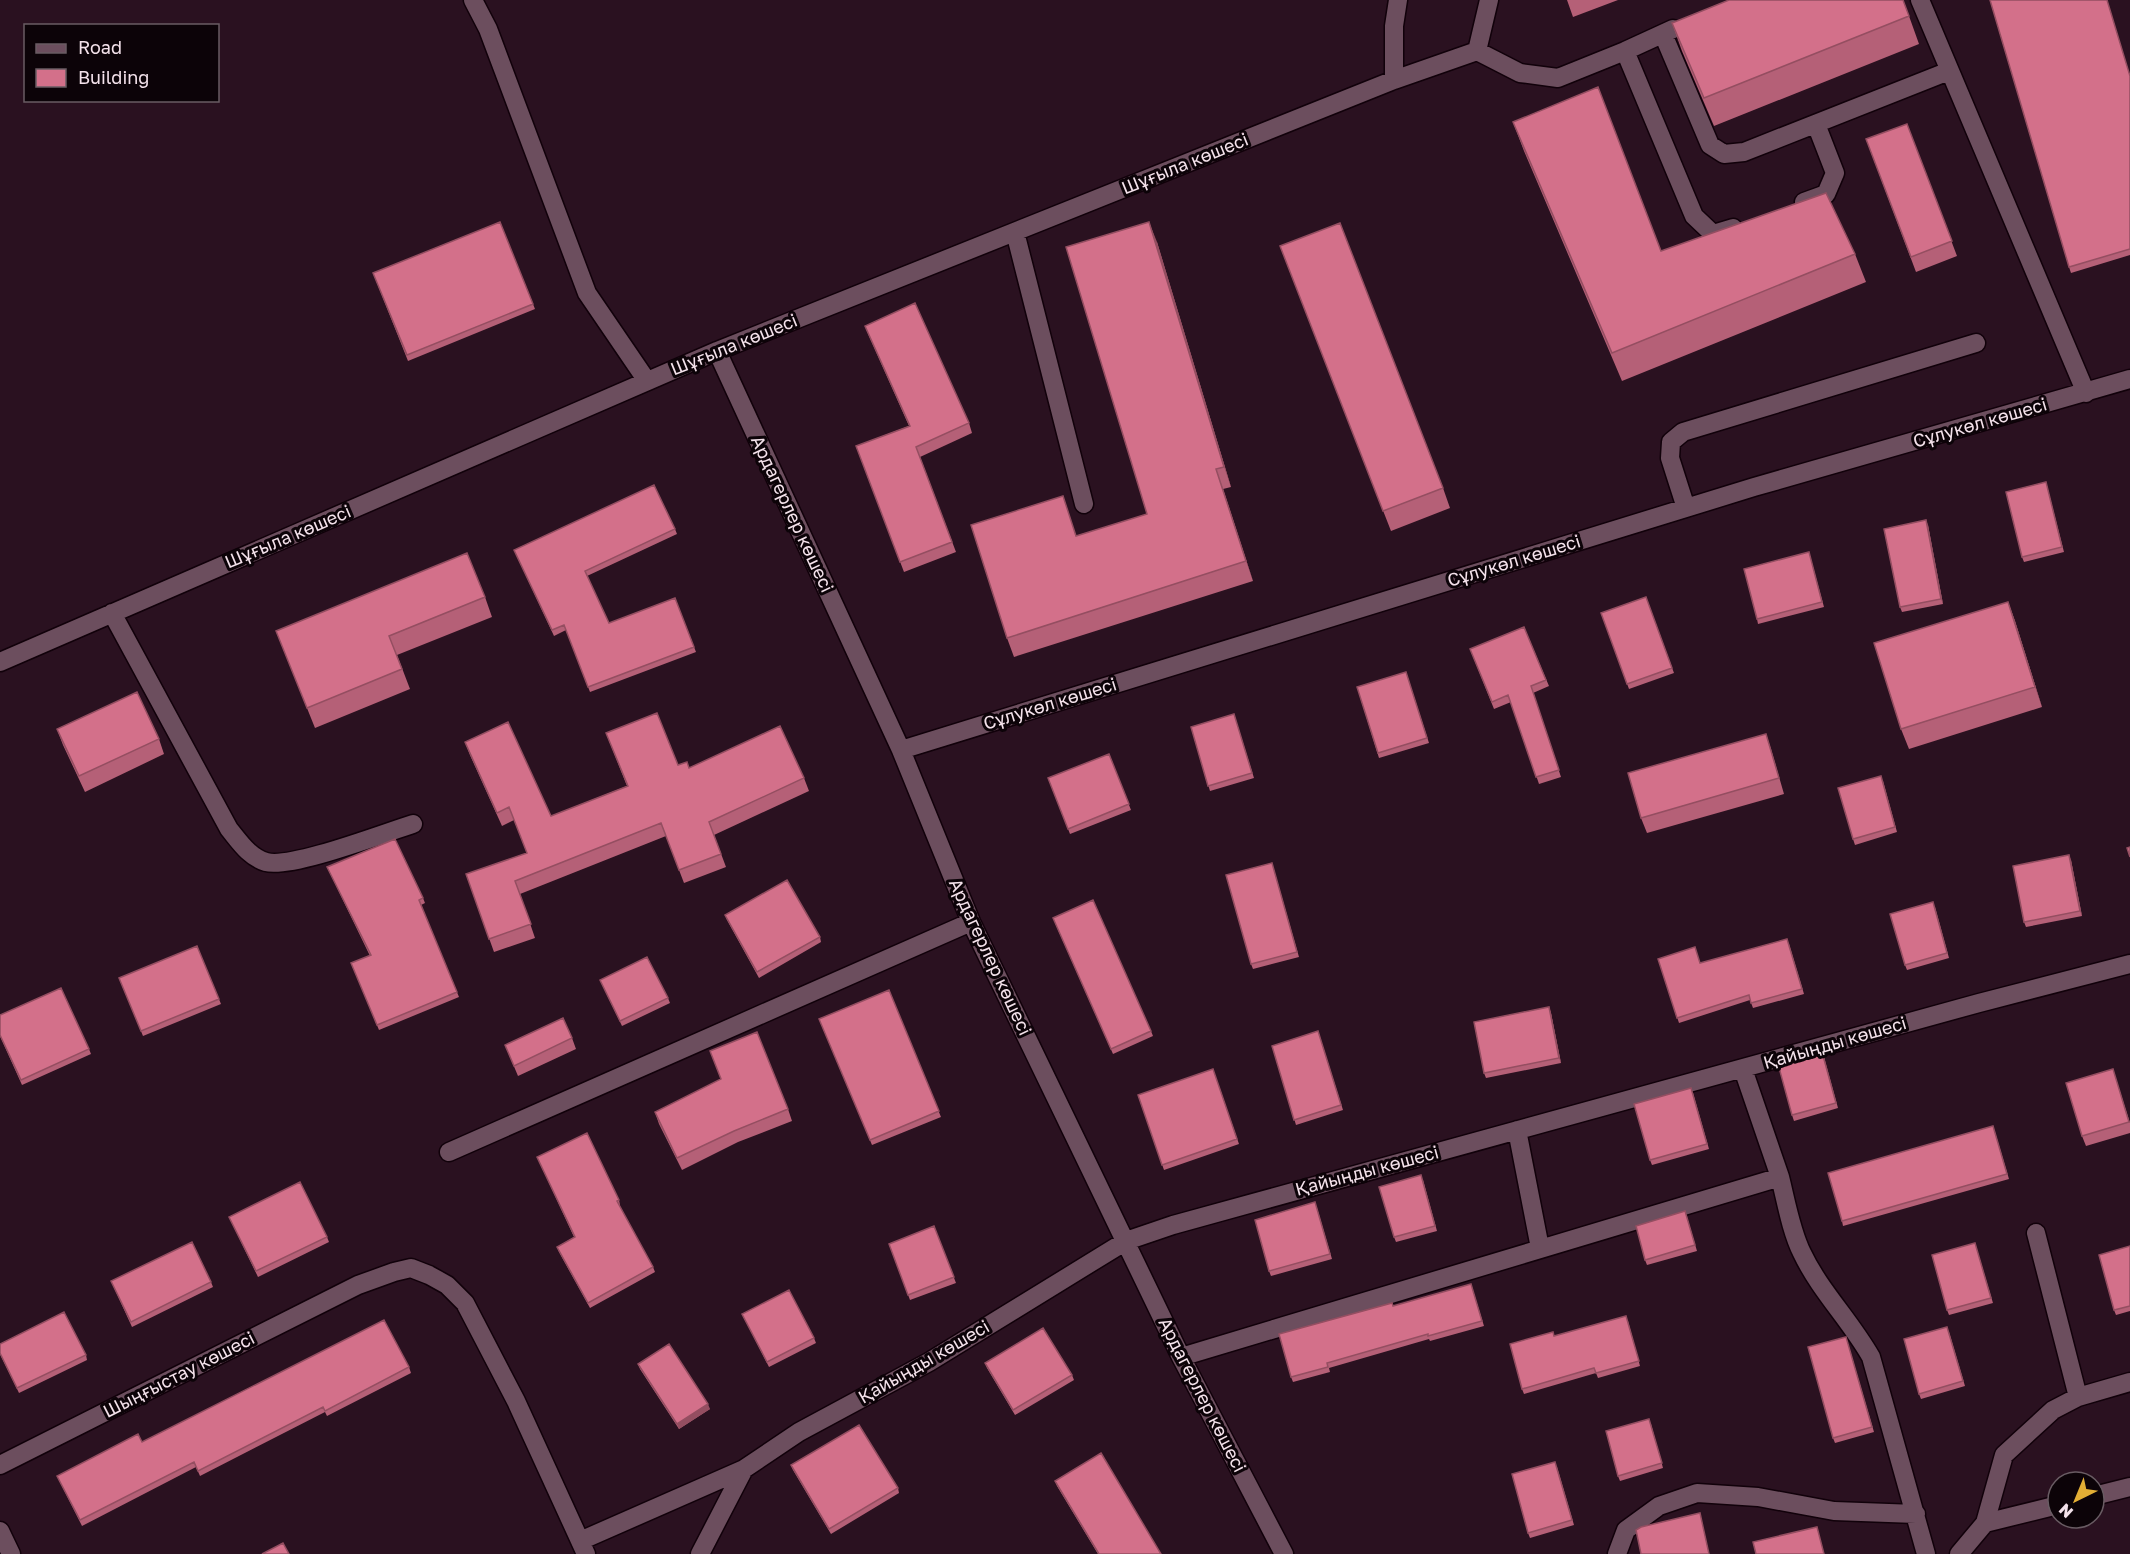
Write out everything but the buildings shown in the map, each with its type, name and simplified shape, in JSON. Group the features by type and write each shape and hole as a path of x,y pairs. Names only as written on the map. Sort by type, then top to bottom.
{"street":[{"path":"473,0 488,29 587,294 647,381"},
{"path":"1394,80 1394,26 1398,0"},
{"path":"1489,0 1477,51 1520,73 1558,78 1626,51 1694,19"},
{"path":"1920,0 2086,393"},
{"path":"1663,34 1710,145 1724,154 1744,152 1950,71"},
{"name":"Шұғыла көшесі","path":"0,662 717,351 1394,80 1477,51"},
{"path":"1626,51 1694,216 1713,234 1745,224"},
{"path":"1785,209 1826,194 1835,173 1816,124"},
{"path":"1015,232 1084,504"},
{"path":"1686,508 1670,458 1671,442 1683,432 1976,343"},
{"name":"Ардагерлер көшесі","path":"717,351 901,750 971,922 1181,1357 1284,1554"},
{"name":"Сұлукөл көшесі","path":"901,750 1686,508 2130,379"},
{"path":"112,613 228,828 257,858 267,863 290,863 413,824"},
{"path":"449,1152 971,922"},
{"name":"Қайыңды көшесі","path":"700,1554 744,1469 799,1432 929,1362 1126,1241 1173,1224 2130,964"},
{"path":"1743,1069 1780,1178 1801,1251 1821,1287 1856,1331 1870,1357 1926,1554"},
{"path":"1517,1130 1540,1248"},
{"path":"1181,1357 1780,1178"},
{"path":"2036,1233 2078,1396"},
{"name":"Шыңғыстау көшесі","path":"0,1465 358,1285 411,1268 447,1285 465,1303 516,1401 583,1547"},
{"path":"1959,1554 1985,1523 2004,1455 2053,1410 2078,1396 2130,1382"},
{"path":"583,1547 744,1469"},
{"path":"2106,1493 2130,1487"},
{"path":"1617,1554 1626,1530 1659,1506 1696,1493 1758,1497 1834,1511 1916,1514"},
{"path":"1985,1523 2046,1508"},
{"path":"0,1531 11,1554"}]}
